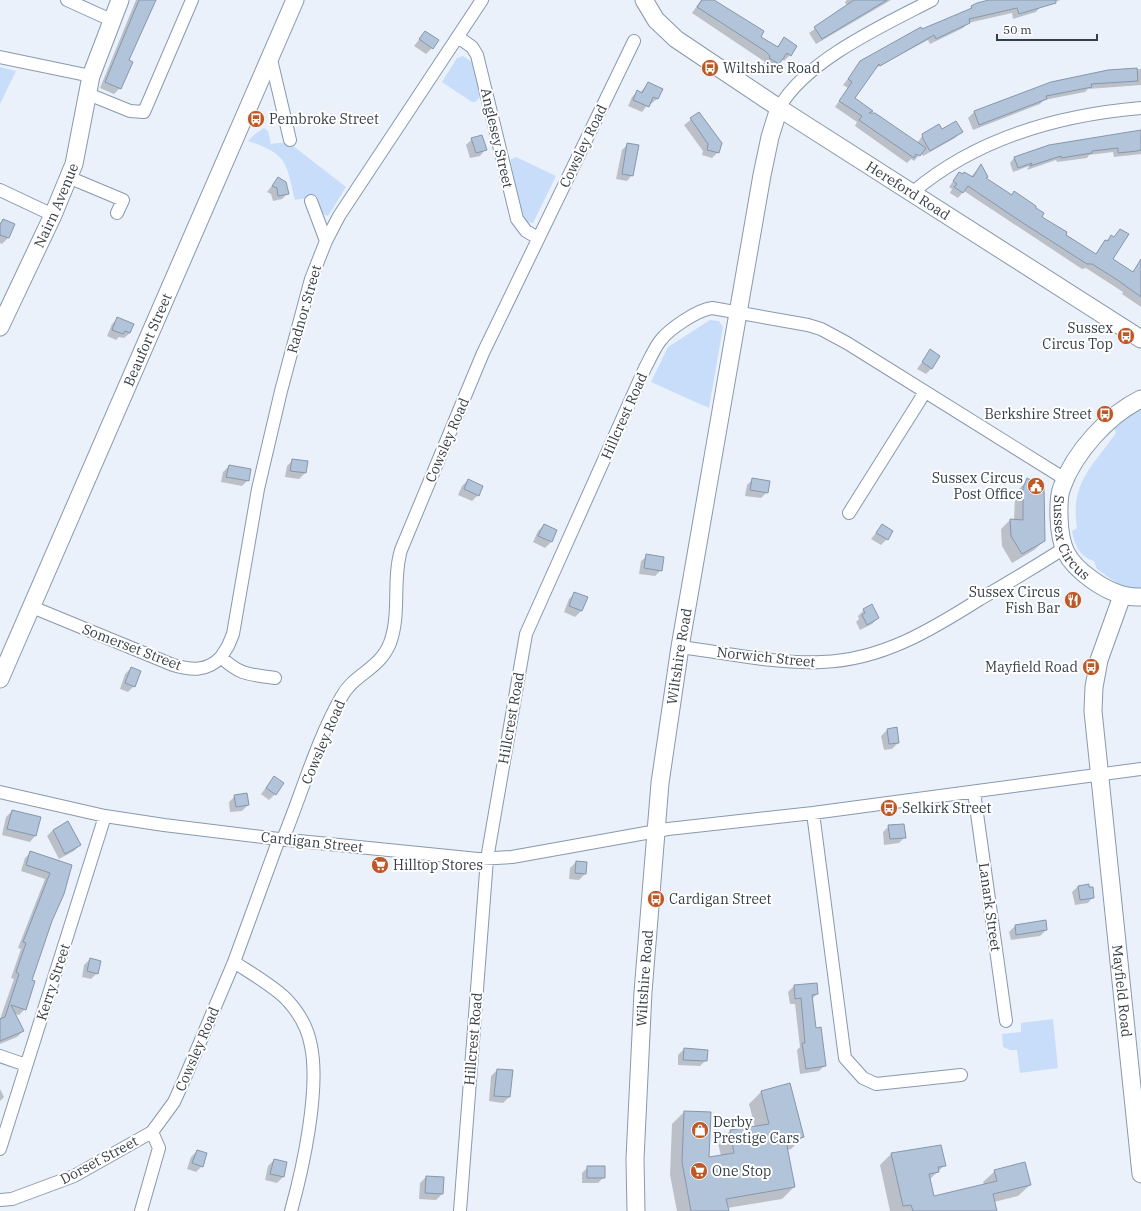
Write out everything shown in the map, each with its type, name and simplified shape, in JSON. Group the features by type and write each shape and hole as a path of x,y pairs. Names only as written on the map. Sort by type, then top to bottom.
{"street":[{"path":"67,0 111,20"},
{"name":"Nairn Avenue","path":"0,325 53,215 74,164 88,94 90,76 120,0"},
{"path":"88,94 130,111 144,112 192,0"},
{"name":"Beaufort Street","path":"0,679 196,232 270,55 295,0"},
{"name":"Radnor Street","path":"221,657 233,634 260,482 279,398 311,279 326,241 339,216 482,0"},
{"path":"779,108 793,88 821,64 871,32 932,0"},
{"name":"Hereford Road","path":"649,2 656,20 676,39 779,108 913,192 1141,339"},
{"name":"Anglesey Street","path":"458,37 472,47 477,55 517,219 526,231 538,238"},
{"name":"Cowsley Road","path":"152,1132 174,1102 234,962 281,839 329,721 341,696 349,687 376,665 389,644 396,621 396,573 401,550 484,353 634,41"},
{"path":"270,55 290,140"},
{"path":"0,57 90,76"},
{"name":"Wiltshire Road","path":"636,1211 636,1123 643,992 654,832 666,737 680,647 762,175 770,138 779,108"},
{"path":"913,192 932,177 961,159 1019,132 1070,118 1141,108"},
{"path":"68,177 124,200 117,213"},
{"path":"0,190 53,215"},
{"path":"311,201 326,241"},
{"name":"Hillcrest Road","path":"460,1211 487,859 526,634 645,368 659,342 666,334 705,309 712,308 738,312"},
{"path":"738,312 808,325 821,329 1065,479"},
{"path":"849,513 925,392"},
{"name":"Sussex Circus","path":"1141,398 1124,408 1105,424 1085,447 1065,479 1059,502 1060,534 1063,549 1081,571 1099,584 1122,596 1141,597"},
{"name":"Norwich Street","path":"680,647 808,663 838,661 873,655 905,642 945,621 1063,549"},
{"name":"Mayfield Road","path":"1122,596 1099,660 1094,687 1093,711 1139,1121 1141,1174"},
{"name":"Somerset Street","path":"32,607 154,658 188,669 205,668 221,657"},
{"path":"221,657 235,670 242,674 275,678"},
{"name":"Cardigan Street","path":"0,792 105,816 281,839 487,859 512,857 682,828 813,813 1141,769"},
{"name":"Lanark Street","path":"974,792 1006,1022"},
{"path":"813,813 845,1058 857,1073 873,1083 961,1075"},
{"name":"Kerry Street","path":"0,1149 105,816"},
{"path":"234,962 288,1000 305,1024 311,1046 314,1067 310,1122 291,1211"},
{"path":"0,1056 26,1065"},
{"path":"141,1211 159,1148 152,1132"},
{"name":"Dorset Street","path":"0,1200 12,1199 74,1176 152,1132"}],"shaded area":[{"path":"463,56 472,62 481,97 475,102 472,102 442,82 457,58"},
{"path":"0,67 16,71 0,104"},
{"path":"264,128 268,131 271,144 288,142 346,187 328,216 322,214 317,196 295,200 287,168 283,162 271,150 248,141"},
{"path":"516,157 556,176 533,223 527,222 523,217 510,160"},
{"path":"710,320 719,321 723,327 709,408 651,382 668,347"},
{"path":"1141,406 1140,589 1121,586 1097,569 1094,561 1078,550 1072,531 1077,528 1077,499 1085,476 1116,433 1114,427"},
{"path":"1053,1019 1058,1068 1020,1073 1017,1050 1010,1050 1003,1047 1002,1034 1021,1032 1021,1023"}],"building":[{"path":"139,0 156,0 129,60 133,62 121,89 105,82"},
{"path":"702,0 714,0 764,31 761,37 778,47 784,37 797,46 791,56 787,53 779,64 769,58 770,56 765,51 697,7"},
{"path":"854,0 887,0 822,39 814,27"},
{"path":"989,0 1056,0 1056,3 1019,14 1017,8 969,19 970,23 936,39 934,35 880,66 879,64 855,98 873,111 869,113 875,113 926,148 920,156 916,154 914,158 859,120 862,116 839,101 852,82 848,79 860,61 921,27 922,29 972,8 971,6 977,3"},
{"path":"425,31 439,40 433,49 419,39"},
{"path":"1137,68 1138,81 1091,84 1092,87 1046,96 1047,99 979,125 974,111 1051,82 1108,70"},
{"path":"648,82 663,89 658,99 653,97 649,107 633,100 637,90 642,93"},
{"path":"699,112 722,143 719,153 707,150 708,144 690,118"},
{"path":"956,121 963,132 930,151 923,139 922,134 939,124 942,129"},
{"path":"1141,130 1141,150 1137,151 1118,153 1118,148 1092,151 1092,153 1061,158 1061,156 1030,166 1032,163 1018,168 1014,157 1049,145"},
{"path":"482,135 487,150 476,153 471,138"},
{"path":"627,143 639,145 633,176 622,174"},
{"path":"981,164 988,177 986,178 1012,195 1014,191 1036,206 1036,208 1044,213 1042,217 1067,232 1066,235 1096,254 1105,240 1108,241 1111,235 1114,237 1120,229 1129,234 1113,259 1133,272 1141,259 1141,297 1116,279 1092,264 1087,264 968,186 963,193 954,187 957,184 953,181 959,172 963,174 964,172 973,177"},
{"path":"278,177 286,182 289,194 278,196 277,188 272,186"},
{"path":"3,219 15,224 9,238 0,235 0,225"},
{"path":"117,317 134,324 130,333 125,331 123,334 112,330"},
{"path":"930,349 940,356 932,369 922,362"},
{"path":"292,459 308,461 306,473 290,471"},
{"path":"229,465 251,469 249,481 226,477"},
{"path":"752,478 770,481 768,493 750,490"},
{"path":"1027,478 1044,487 1045,541 1022,554 1011,536 1010,519 1023,520 1023,488"},
{"path":"468,479 483,486 479,496 464,489"},
{"path":"544,524 557,530 552,542 538,536"},
{"path":"882,524 893,531 888,540 876,533"},
{"path":"646,554 664,557 662,571 644,568"},
{"path":"574,592 588,597 582,611 569,606"},
{"path":"872,604 879,618 867,625 862,615 865,613 863,609"},
{"path":"131,667 141,671 135,687 125,683"},
{"path":"897,727 899,743 889,744 887,729"},
{"path":"274,776 284,783 276,795 266,788"},
{"path":"247,793 249,805 236,807 234,795"},
{"path":"12,810 41,817 36,836 7,829"},
{"path":"68,821 81,845 65,854 53,830"},
{"path":"904,824 906,838 890,839 888,825"},
{"path":"30,851 72,865 64,894 52,921 32,980 35,981 26,1010 11,1005 24,1031 0,1041 0,1019 5,1017 19,974 16,972 26,943 23,942 50,873 26,865"},
{"path":"576,861 587,862 586,874 575,873"},
{"path":"1089,884 1089,887 1093,887 1094,898 1080,900 1078,886"},
{"path":"1046,920 1047,930 1016,935 1015,925"},
{"path":"90,958 101,961 98,974 87,971"},
{"path":"817,983 818,994 812,995 816,1028 821,1027 826,1066 806,1069 802,1043 805,1043 801,998 795,999 794,985"},
{"path":"684,1048 708,1050 707,1061 683,1060"},
{"path":"497,1069 513,1070 510,1097 494,1096"},
{"path":"790,1083 804,1137 786,1141 795,1187 726,1199 729,1211 691,1211 682,1162 684,1111 711,1112 709,1157 734,1153 730,1130 769,1124 761,1091"},
{"path":"941,1145 946,1166 938,1167 939,1172 929,1174 934,1196 997,1181 994,1170 1025,1162 1031,1185 993,1194 997,1211 913,1211 911,1205 903,1206 891,1153"},
{"path":"197,1150 207,1153 203,1167 192,1163"},
{"path":"274,1159 287,1162 284,1177 270,1174"},
{"path":"587,1166 605,1166 605,1178 587,1178"},
{"path":"426,1176 444,1177 443,1194 425,1193"}],"place":[{"name":"Wiltshire Road","path":"710,68"},
{"name":"Pembroke Street","path":"256,119"},
{"name":"Sussex Circus Top","path":"1126,336"},
{"name":"Berkshire Street","path":"1105,414"},
{"name":"Sussex Circus Post Office","path":"1036,486"},
{"name":"Sussex Circus Fish Bar","path":"1073,600"},
{"name":"Mayfield Road","path":"1091,667"},
{"name":"Selkirk Street","path":"889,808"},
{"name":"Hilltop Stores","path":"380,865"},
{"name":"Cardigan Street","path":"656,899"},
{"name":"Derby Prestige Cars","path":"700,1130"},
{"name":"One Stop","path":"699,1171"}]}
